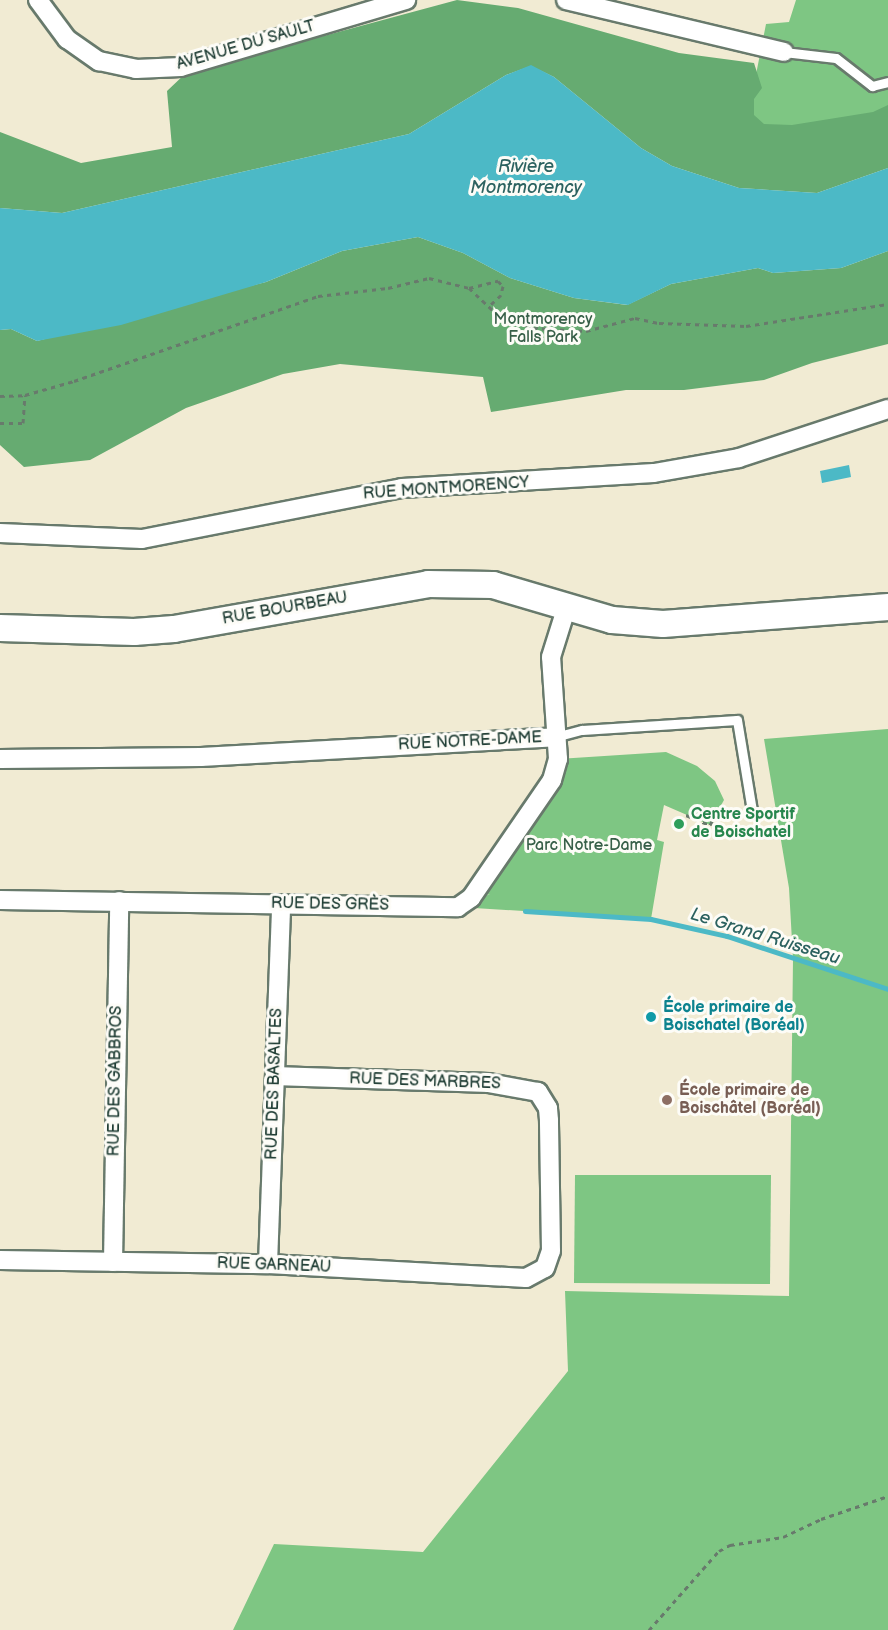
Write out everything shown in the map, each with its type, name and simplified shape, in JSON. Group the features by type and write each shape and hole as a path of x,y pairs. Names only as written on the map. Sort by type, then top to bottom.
{"street":[{"name":"AVENUE DU SAULT","path":"38,0 67,39 99,61 136,69 181,67 406,0"},
{"path":"566,0 784,52"},
{"name":"RUE MONTMORENCY","path":"0,533 142,539 402,488 654,473 739,458 888,409"},
{"name":"RUE BOURBEAU","path":"0,628 134,632 174,629 428,584 493,585 567,606"},
{"path":"567,606 612,620 663,624 888,607"},
{"name":"RUE NOTRE-DAME","path":"0,759 201,757 555,737 551,657 567,606"},
{"name":"RUE DES GRÈS","path":"0,900 458,907 471,898 552,780 558,759 555,737"},
{"name":"RUE DES GABBROS","path":"113,1262 119,901"},
{"name":"RUE DES BASALTES","path":"268,1264 282,904"},
{"name":"RUE DES MARBRES","path":"275,1076 488,1083 538,1092 548,1108 549,1120 551,1251 545,1268"},
{"name":"RUE GARNEAU","path":"0,1260 268,1264 526,1278 545,1268"}],"lane":[{"path":"784,52 836,58 872,86 888,82"},
{"path":"555,737 582,730 738,720 753,811"}],"path":[{"path":"0,396 25,395 318,296 388,288 429,278 468,288 498,315 533,328 586,331 635,318 659,323 747,327 888,304"},
{"path":"468,288 498,281 503,286 501,295 489,306"},
{"path":"0,423 23,423 25,395"},
{"path":"686,815 710,825 719,808 753,811"},
{"path":"649,1630 719,1551 730,1545 783,1537 821,1519 888,1496"}],"green space":[{"path":"457,0 518,8 679,53 754,63 762,88 754,99 754,115 764,124 792,125 873,112 888,105 888,168 817,193 739,188 672,166 641,148 554,77 531,66 506,75 409,134 62,213 0,208 0,132 81,163 172,147 167,91 186,73"},
{"path":"796,0 888,0 888,122 743,140 766,24 789,22"},
{"name":"Montmorency Falls Park","path":"418,237 463,253 510,278 574,298 627,305 671,284 758,268 773,273 841,268 888,251 888,344 812,363 764,380 684,390 626,390 491,412 483,377 340,364 283,374 186,408 90,460 24,467 0,445 0,330 11,329 37,341 266,282 342,251"},
{"path":"888,729 888,1630 233,1630 274,1544 423,1552 568,1371 565,1291 789,1296 793,959 789,888 764,739"},
{"name":"Parc Notre-Dame","path":"666,752 697,766 715,781 724,800 710,825 664,805 657,840 664,842 651,919 458,907 490,894 471,898 558,759"},
{"path":"575,1175 771,1175 770,1284 574,1283"}],"water":[{"name":"Rivière Montmorency","path":"531,65 554,77 641,148 672,166 739,188 817,193 888,168 888,251 841,268 773,273 758,268 671,284 628,305 574,298 510,278 463,253 418,237 342,251 266,282 121,325 37,341 11,329 0,330 0,208 62,213 409,134 506,75"},
{"path":"849,465 851,477 822,483 820,471"}],"waterway":[{"name":"Le Grand Ruisseau","path":"525,911 651,919 727,936 888,989"}],"place":[{"name":"Centre Sportif de Boischatel","path":"679,824"},
{"name":"École primaire de Boischatel (Boréal)","path":"651,1017"},
{"name":"École primaire de Boischâtel (Boréal)","path":"667,1100"}]}
